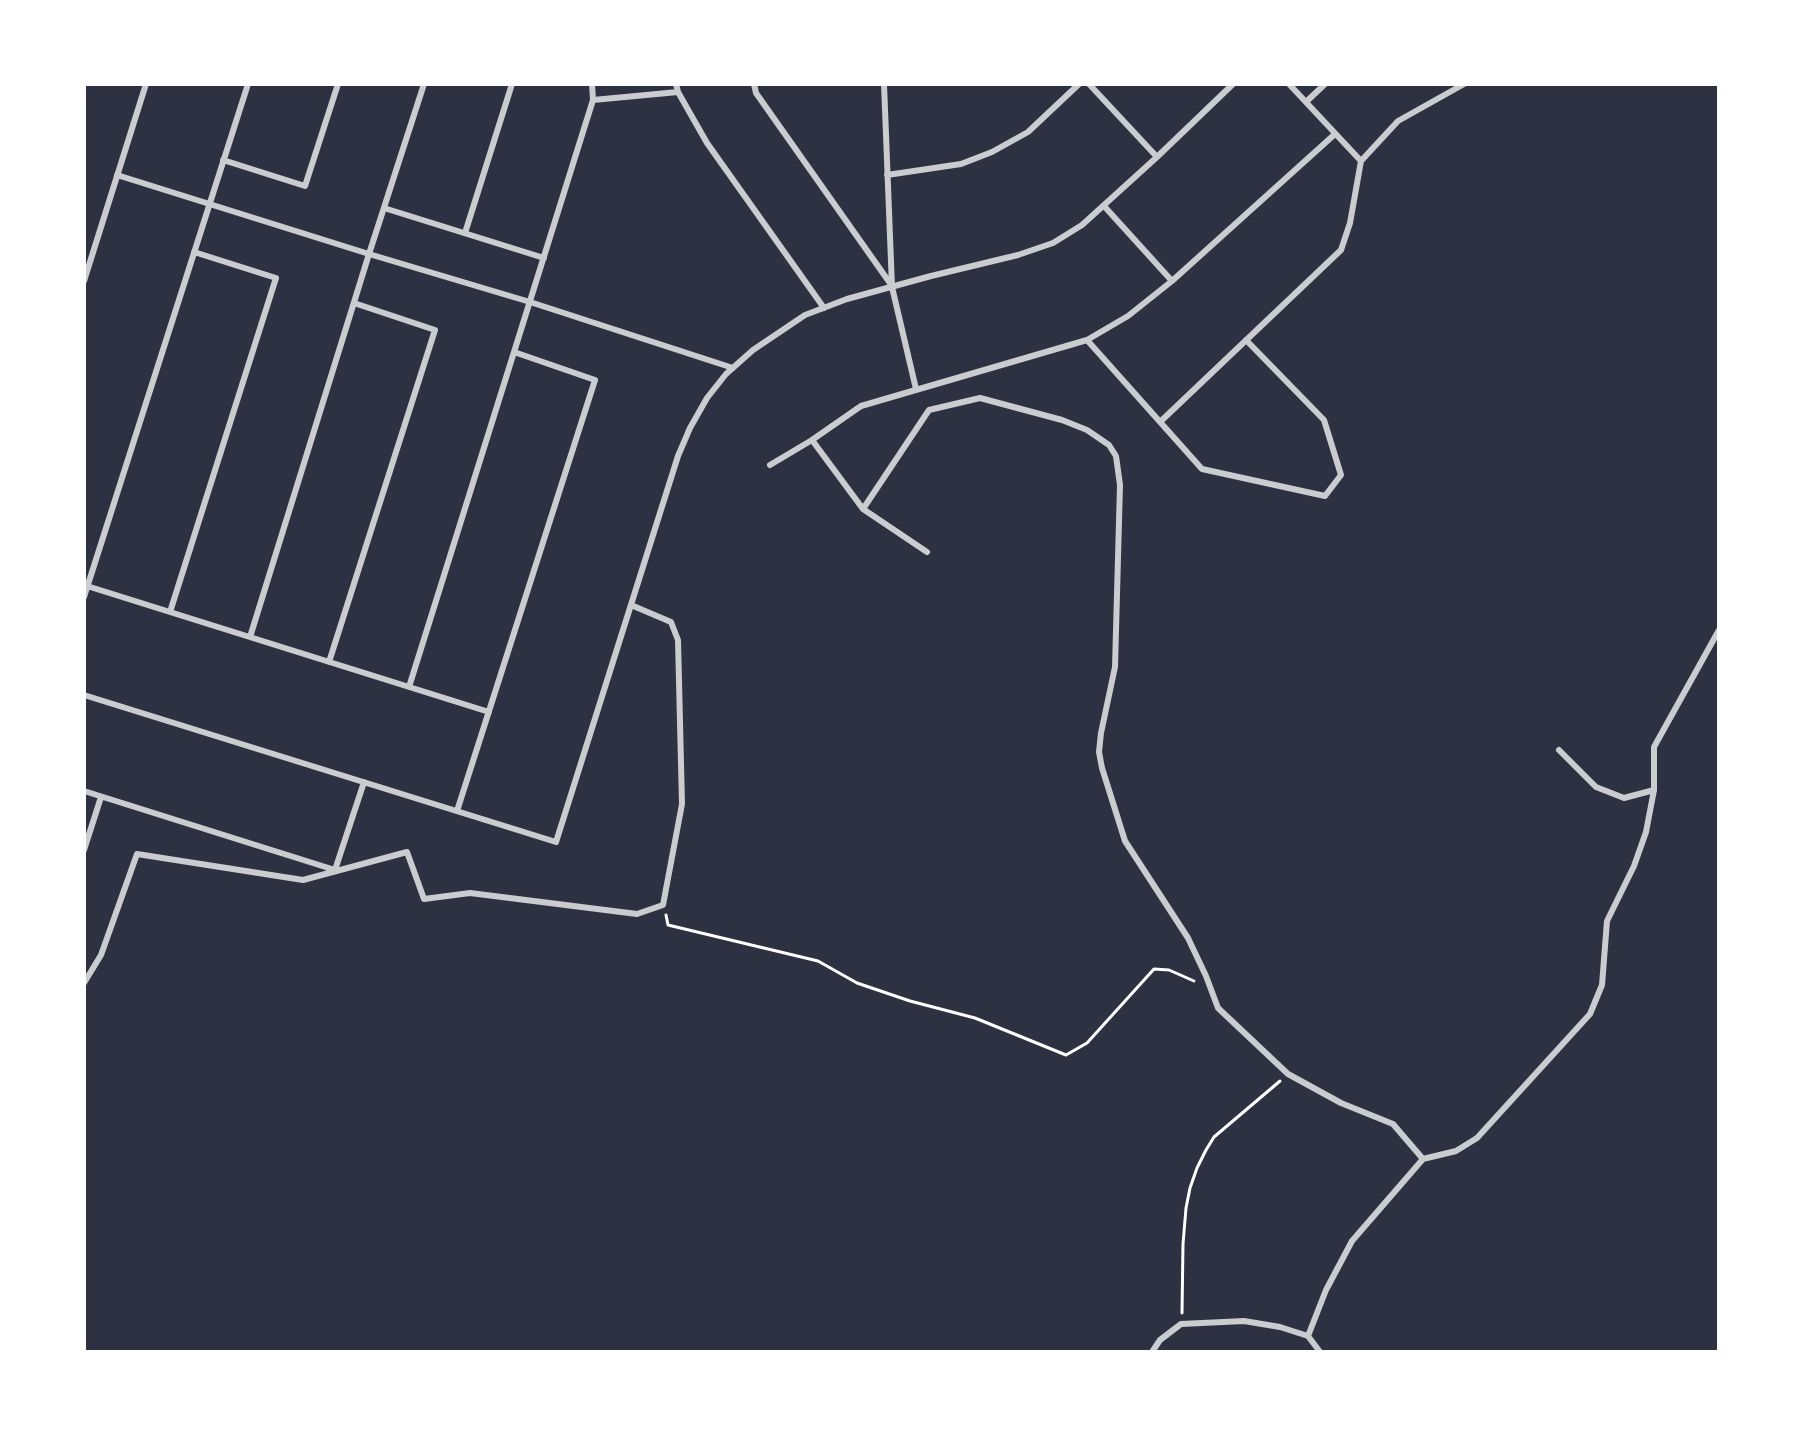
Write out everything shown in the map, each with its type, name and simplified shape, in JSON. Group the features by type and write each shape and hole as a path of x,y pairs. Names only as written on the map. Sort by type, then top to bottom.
{"street":[{"path":"84,281 146,84"},
{"path":"84,597 248,84"},
{"path":"223,160 305,186 338,84"},
{"path":"250,637 424,84"},
{"path":"465,234 512,84"},
{"path":"409,687 593,100 592,84"},
{"path":"754,84 756,93 892,287"},
{"path":"884,84 892,287 916,389"},
{"path":"887,175 961,164 992,152 1028,132 1079,84"},
{"path":"1089,84 1158,157"},
{"path":"84,695 556,842 678,456 707,398 726,374 753,350 805,315 847,299 1018,255 1053,243 1083,225 1158,157 1233,84"},
{"path":"1289,84 1361,161"},
{"path":"1306,102 1325,84"},
{"path":"1160,422 1341,250 1350,223 1361,161 1398,121 1464,84"},
{"path":"593,100 677,88 707,143 824,308"},
{"path":"770,465 812,440 861,406 1087,340 1128,316 1172,281 1335,134"},
{"path":"117,175 530,302 733,368"},
{"path":"1104,206 1172,281"},
{"path":"384,208 544,258"},
{"path":"170,612 276,278 194,252"},
{"path":"329,662 435,330 354,303"},
{"path":"1087,340 1202,469 1325,495 1341,475 1324,420 1246,340"},
{"path":"457,812 595,380 514,352"},
{"path":"863,510 929,410 980,398 1062,420 1087,430 1108,445 1116,456 1120,485 1115,667 1099,752 1125,841 1188,938 1218,1008 1288,1074 1341,1103 1393,1124 1423,1159"},
{"path":"812,440 863,510 927,552"},
{"path":"87,586 489,712"},
{"path":"84,983 100,955 137,854 303,880 407,852 424,899 470,893 637,914 663,905 682,804 678,640 671,622 631,605"},
{"path":"1308,1336 1326,1290 1352,1241 1423,1159 1456,1151 1477,1138 1590,1014 1602,985 1606,921 1634,866 1647,832 1654,790 1654,747 1719,630"},
{"path":"1559,750 1596,787 1624,798 1654,790"},
{"path":"335,870 364,782"},
{"path":"84,792 335,870"},
{"path":"84,850 101,797"},
{"path":"1152,1352 1160,1340 1181,1324 1244,1321 1280,1327 1308,1336 1320,1352"}],"path":[{"path":"663,905 668,925 818,962 857,983 910,1001 975,1018 1066,1055 1087,1043 1154,969 1169,970 1210,989"},
{"path":"1181,1324 1186,1208 1197,1168 1214,1137 1288,1074"}]}
